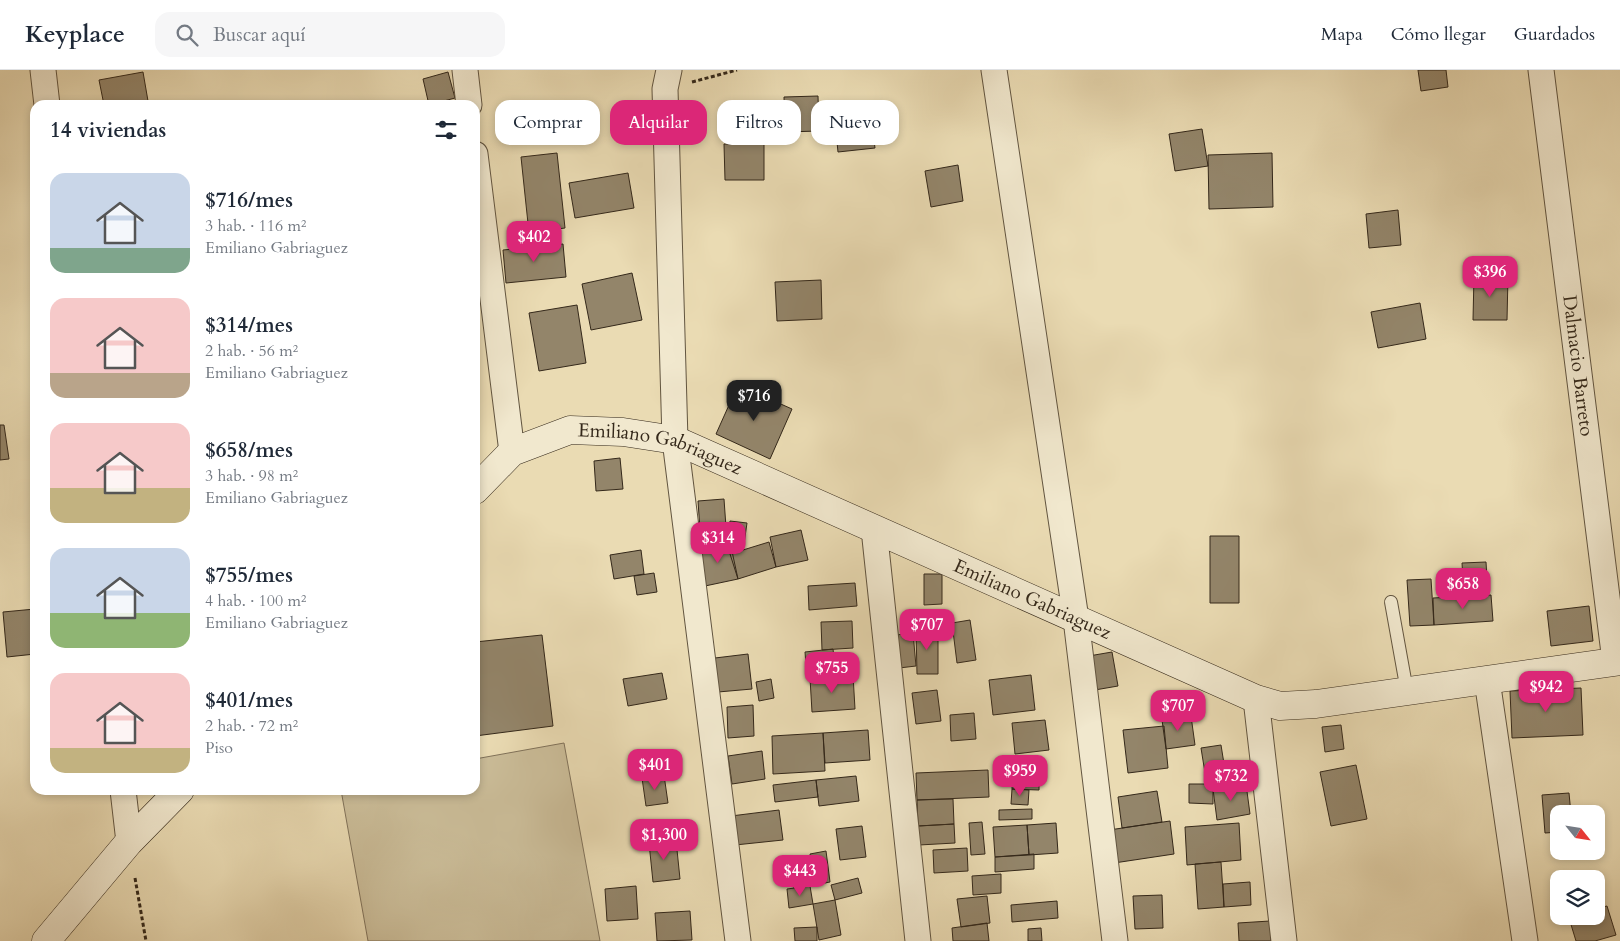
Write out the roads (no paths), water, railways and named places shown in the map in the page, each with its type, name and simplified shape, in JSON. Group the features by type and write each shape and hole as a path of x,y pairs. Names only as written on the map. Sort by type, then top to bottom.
{"main road":[{"name":"Emiliano Gabriaguez","path":"480,485 512,452 570,430 623,432 674,440 1256,699 1280,706 1316,704 1618,661"},
{"path":"46,941 129,842 175,795"}],"street":[{"path":"43,70 46,100"},
{"path":"465,70 468,100"},
{"path":"994,70 1076,619 1115,941"},
{"name":"Dalmacio Barreto","path":"1541,70 1618,661"},
{"path":"667,79 674,440 738,941"},
{"path":"480,194 512,452"},
{"path":"874,529 918,941"},
{"path":"1487,680 1525,941"},
{"path":"1256,699 1284,941"},
{"path":"124,795 129,842"}],"lane":[{"path":"1390,602 1407,691"}]}
